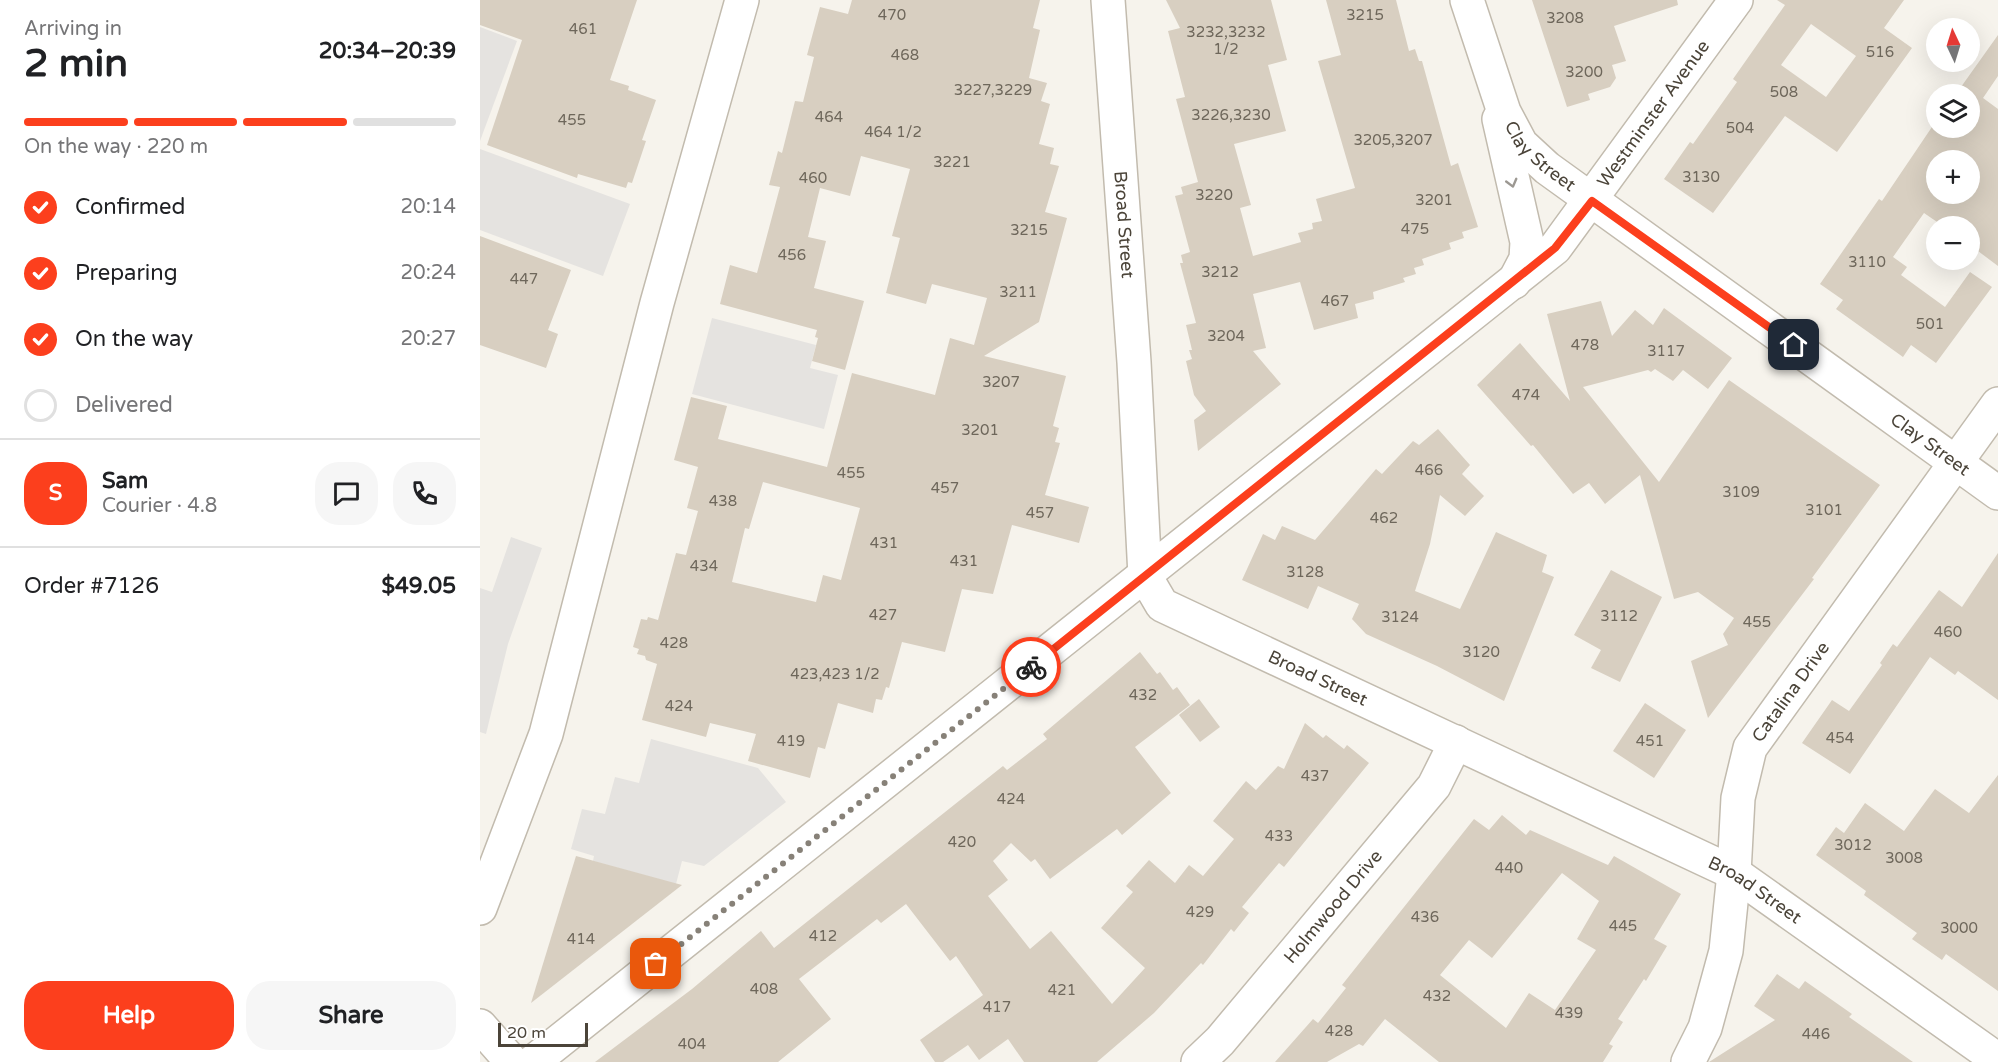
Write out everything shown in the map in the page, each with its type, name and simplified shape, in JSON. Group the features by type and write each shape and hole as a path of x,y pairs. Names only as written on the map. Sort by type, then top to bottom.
{"street":[{"path":"480,908 546,734 657,303 742,0"},
{"name":"Broad Street","path":"1108,0 1131,327 1145,576 1162,604 1734,873 1998,1060"},
{"name":"Clay Street","path":"1467,0 1504,112 1521,144 1547,168 1998,494"},
{"name":"Westminster Avenue","path":"533,1062 1555,248 1592,201 1736,0"},
{"path":"1494,84 1508,169 1527,243 1526,259 1514,282"},
{"name":"Catalina Drive","path":"1688,1062 1705,1028 1726,951 1734,873 1738,798 1750,748 1998,404"},
{"name":"Holmwood Drive","path":"1198,1062 1220,1041 1434,786 1456,742"},
{"path":"480,1026 512,1062"}],"shaded area":[{"path":"480,27 517,41 480,141"},
{"path":"480,149 630,204 603,276 480,230"},
{"path":"712,318 816,345 810,368 838,375 824,429 692,394"},
{"path":"511,537 542,548 508,644 486,734 480,732 480,588 492,592"},
{"path":"651,739 758,768 786,802 704,866 682,861 676,884 593,861 594,856 571,849 582,809 605,814 615,777 639,783"}],"building":[{"path":"480,0 637,0 610,80 629,86 628,90 656,100 642,140 646,141 632,183 628,182 626,188 578,174 577,178 487,145 522,40 480,25"},
{"path":"852,0 1040,0 1033,28 1040,30 1029,78 1047,83 1041,101 1050,104 1039,144 1054,148 1050,164 1059,166 1045,212 1067,218 1039,322 984,356 1066,376 1053,426 1059,428 1055,442 1060,443 1045,495 1089,507 1079,543 1012,525 993,594 962,589 945,652 902,642 889,688 886,687 882,700 876,699 873,713 838,703 825,749 818,747 810,778 748,761 756,734 710,723 706,737 642,720 657,664 637,654 639,649 633,647 641,619 647,620 648,617 658,620 676,553 686,555 698,511 687,508 698,467 674,460 691,397 727,406 718,439 827,467 852,373 935,395 950,338 974,345 987,298 932,284 926,304 886,293 900,238 892,236 910,169 861,156 850,196 820,188 808,237 826,241 814,288 864,301 845,370 812,361 818,338 815,337 817,330 720,304 730,265 757,273 780,187 769,185 778,151 782,153 795,101 803,102 814,57 807,55 820,7 848,14","holes":["763,482 860,508 841,580 823,575 816,602 732,582 745,528 749,529"]},
{"path":"1166,0 1271,0 1287,60 1268,65 1286,131 1234,144 1251,205 1240,208 1253,256 1301,242 1298,233 1313,229 1312,223 1322,221 1316,199 1355,188 1318,61 1341,55 1326,0 1396,0 1409,51 1415,49 1419,61 1422,61 1451,166 1458,163 1478,227 1462,232 1464,238 1449,243 1451,249 1422,259 1424,265 1414,268 1416,274 1403,278 1405,282 1373,292 1374,299 1355,304 1358,318 1314,330 1300,282 1253,294 1266,348 1253,351 1281,384 1198,451 1194,420 1206,411 1194,395 1186,361 1192,359 1189,350 1192,350 1186,325 1196,323 1180,263 1183,263 1181,255 1190,252 1175,196 1183,194 1181,187 1198,182 1176,99 1185,97 1168,31 1180,28"},
{"path":"1532,0 1677,0 1678,5 1614,26 1626,61 1612,65 1616,78 1610,87 1588,94 1590,100 1567,107"},
{"path":"1777,0 1904,0 1884,28 1912,48 1837,152 1785,116 1713,213 1664,179 1690,142 1693,144 1737,82 1733,79 1785,5","holes":["1811,24 1856,56 1826,97 1781,65"]},
{"path":"1998,35 1998,76 1983,98 1998,109 1998,266 1980,252 1980,216 1928,216 1924,213 1893,257 1907,267 1901,275 1945,307 1970,272 1992,287 1936,363 1911,345 1903,357 1836,309 1843,300 1820,284 1879,199 1882,201 1926,136 1926,138 1980,138 1980,84 1963,84 1972,72 1980,72 1980,60"},
{"path":"480,236 571,270 548,330 558,334 546,368 480,345"},
{"path":"1601,301 1612,336 1635,310 1653,325 1664,308 1732,358 1708,389 1683,370 1673,381 1655,369 1651,372 1648,370 1583,387 1659,482 1729,380 1880,485 1812,578 1814,579 1708,718 1691,661 1728,645 1723,634 1734,618 1698,592 1674,599 1640,475 1605,504 1589,483 1573,494 1533,445 1531,446 1477,385 1520,343 1570,401 1547,314"},
{"path":"1438,429 1470,465 1462,474 1484,496 1465,516 1440,495 1430,544 1415,591 1460,609 1496,532 1547,555 1542,572 1554,577 1504,701 1437,666 1366,634 1352,619 1359,604 1318,586 1308,609 1242,580 1263,534 1275,540 1282,526 1315,540 1376,469 1382,474 1413,441 1419,445"},
{"path":"1998,553 1998,700 1958,671 1955,675 1930,657 1850,774 1802,743 1832,700 1849,711 1882,665 1880,663 1893,644 1897,647 1939,590 1962,607"},
{"path":"1611,570 1662,597 1620,682 1591,668 1601,650 1574,635"},
{"path":"1140,652 1157,674 1160,672 1173,690 1177,687 1190,705 1135,747 1171,793 1122,835 1117,829 1050,879 1035,859 1031,862 1011,843 993,861 1008,880 988,896 1030,949 1051,931 1112,1004 1145,968 1101,928 1133,892 1126,886 1149,860 1175,883 1189,865 1203,876 1234,839 1213,821 1246,781 1256,790 1278,766 1284,769 1305,723 1323,738 1326,735 1344,749 1347,745 1369,763 1284,867 1279,863 1242,907 1249,913 1234,932 1231,929 1203,965 1201,963 1154,1013 1097,1062 1024,1062 1008,1039 979,1060 968,1045 943,1062 935,1062 920,1040 983,995 956,956 950,961 906,904 881,923 877,919 799,979 831,1019 778,1062 595,1062 692,989 761,931 774,948 1003,766 1007,770 1047,739 1043,734"},
{"path":"1199,699 1220,727 1200,742 1179,715"},
{"path":"1645,703 1686,730 1654,778 1613,751"},
{"path":"1998,775 1998,991 1946,954 1942,960 1912,939 1917,933 1864,895 1866,891 1816,855 1836,827 1844,833 1865,803 1904,831 1935,789 1969,813"},
{"path":"1502,815 1526,835 1530,830 1608,865 1614,856 1681,894 1654,939 1667,946 1646,981 1644,979 1618,1019 1623,1022 1609,1044 1613,1046 1603,1062 1439,1062 1385,1019 1363,1046 1359,1044 1327,1062 1275,1062 1313,1019 1318,1023 1346,988 1342,985 1474,819 1489,830","holes":["1562,873 1599,901 1577,939 1596,950 1555,1010 1529,993 1506,1028 1440,975 1469,940 1492,958"]},
{"path":"576,856 682,885 531,1003"},
{"path":"1777,974 1799,989 1805,981 1852,1014 1849,1017 1913,1062 1709,1062 1775,1020 1754,1006"}],"way so far":[{"path":"656,964 1031,667"}],"route":[{"path":"1031,667 1555,248 1592,201 1794,345"}]}
